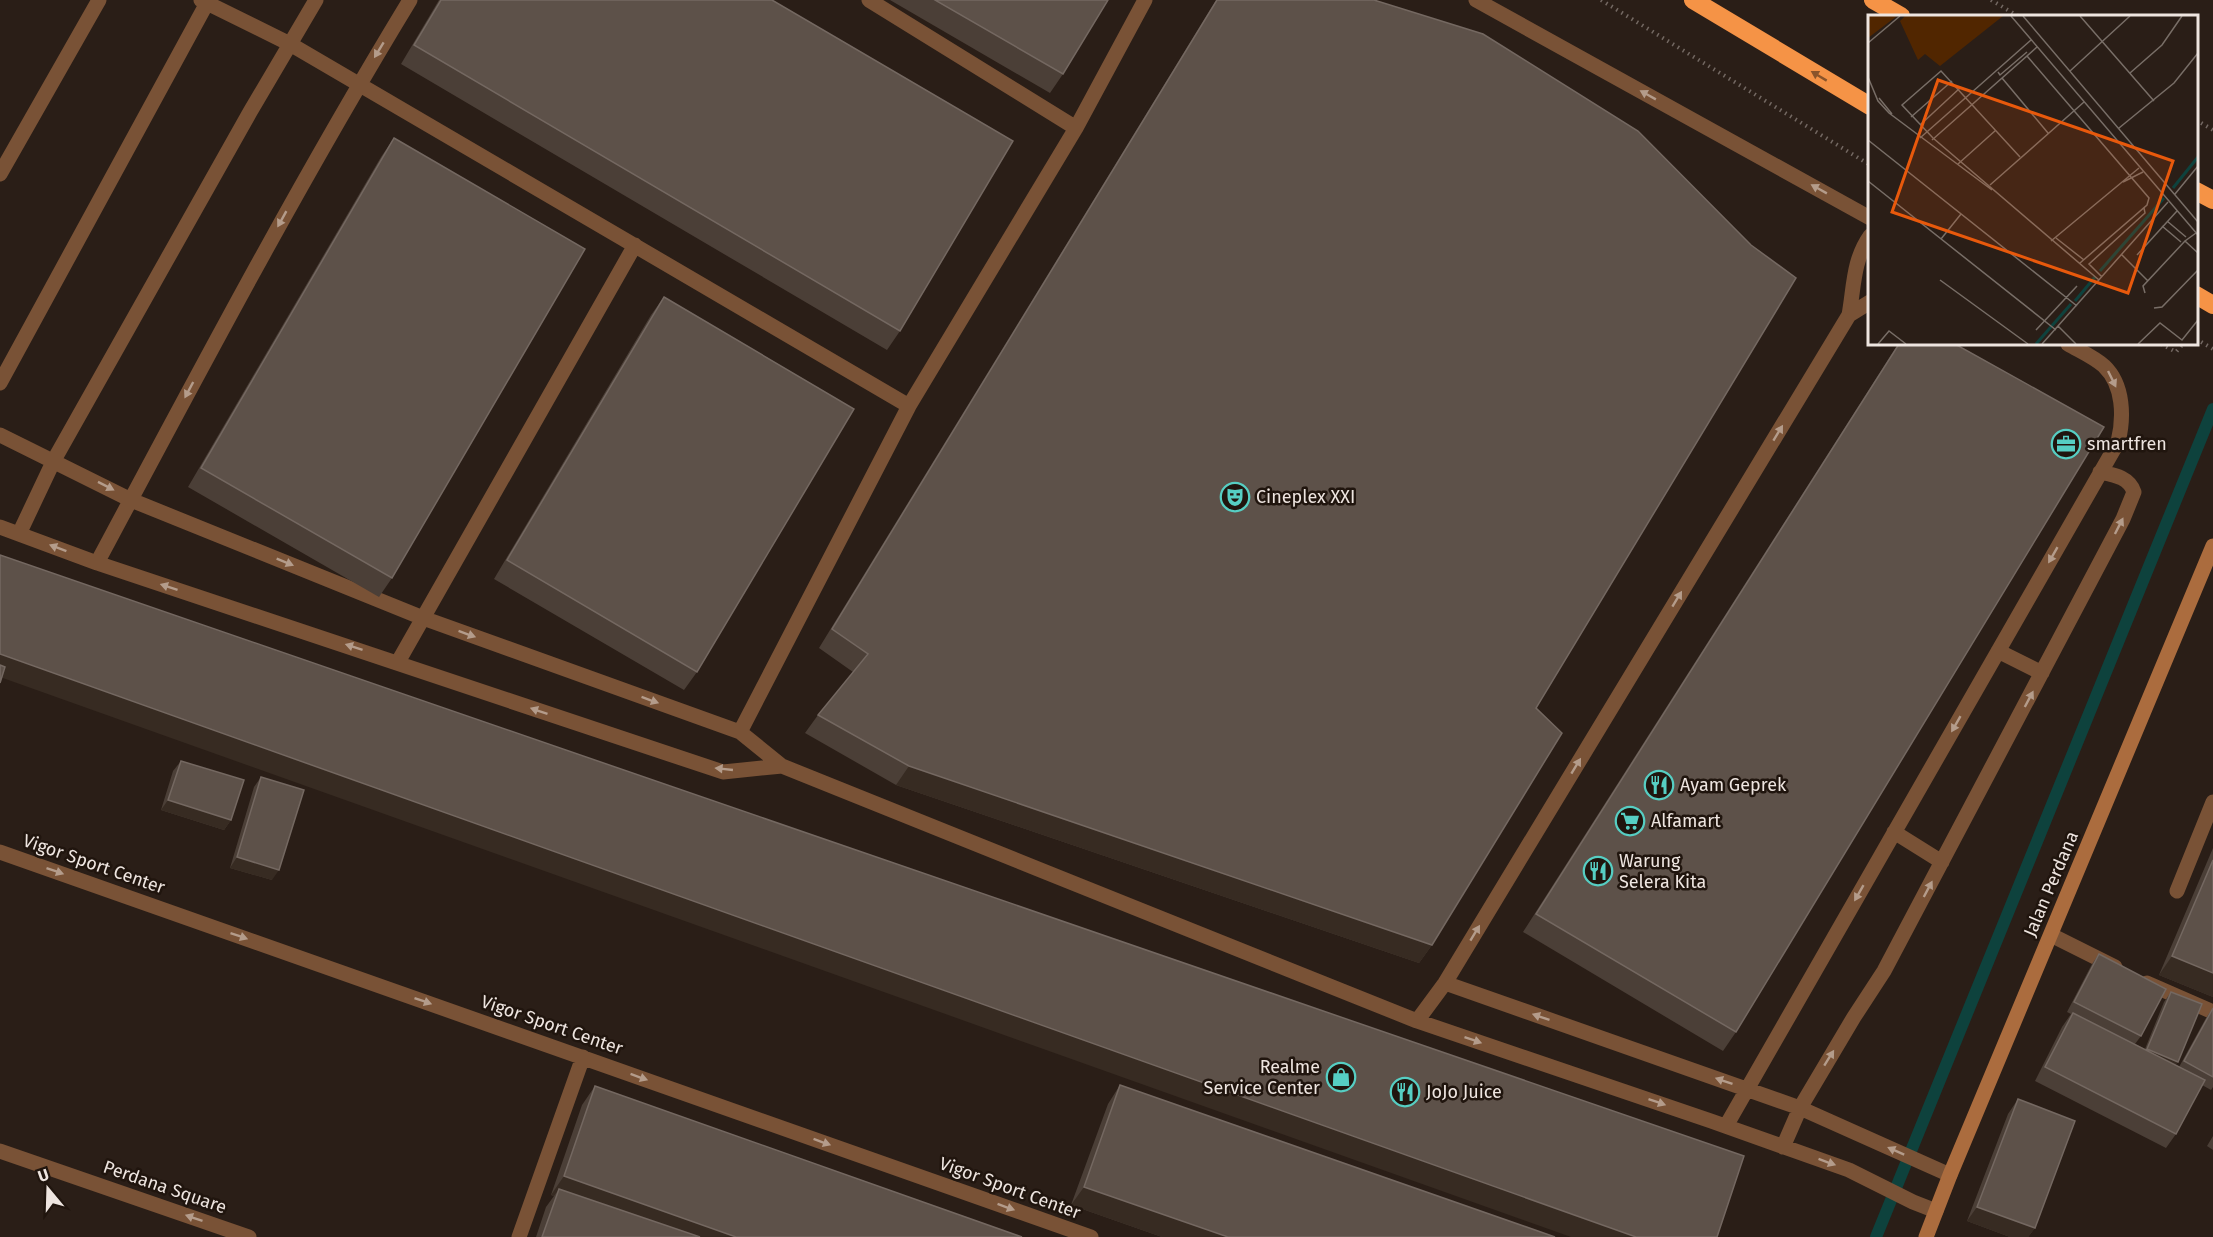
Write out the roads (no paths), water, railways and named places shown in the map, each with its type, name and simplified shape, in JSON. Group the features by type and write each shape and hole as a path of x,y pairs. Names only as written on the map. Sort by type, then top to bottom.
{"highway":[{"path":"1693,0 1868,105"},
{"path":"1873,0 1899,15"},
{"path":"2198,191 2213,200"}],"street":[{"name":"Jalan Perdana","path":"1926,1237 2213,546"}],"lane":[{"path":"0,174 99,0"},
{"path":"19,534 54,460 250,112 316,0"},
{"path":"97,563 232,308 359,84 410,0"},
{"path":"869,0 1076,128"},
{"path":"740,732 909,406 1076,128 1145,0"},
{"path":"1476,0 1868,217"},
{"path":"0,383 204,1 290,44 909,406"},
{"path":"1417,1021 1445,983 1849,315 1856,262 1868,238"},
{"path":"398,662 634,245"},
{"path":"1849,315 1868,303"},
{"path":"1726,1126 2118,442 2122,424 2122,407 2111,375 2106,368 2070,345"},
{"path":"0,435 131,500 423,618 740,732 782,766 1417,1021 1849,1170 1936,1211"},
{"path":"1783,1147 1800,1108 1842,1036 1884,971 2123,519 2134,492 2132,486 2118,476 2100,472"},
{"path":"0,526 97,563 723,772 782,766"},
{"path":"1998,651 2042,674"},
{"path":"2177,891 2213,802"},
{"path":"1894,832 1942,862"},
{"name":"Vigor Sport Center","path":"0,852 1090,1237"},
{"path":"2051,935 2213,1012"},
{"path":"1445,983 1800,1108 1950,1175"},
{"path":"519,1237 583,1057"},
{"name":"Perdana Square","path":"0,1151 249,1237"}],"waterway":[{"path":"1876,1237 2213,409"}],"place":[{"name":"smartfren","path":"2066,444"},
{"name":"Cineplex XXI","path":"1235,497"},
{"name":"Ayam Geprek","path":"1659,785"},
{"name":"Alfamart","path":"1630,821"},
{"name":"Warung Selera Kita","path":"1598,871"},
{"name":"Realme Service Center","path":"1341,1077"},
{"name":"JoJo Juice","path":"1405,1092"}]}
